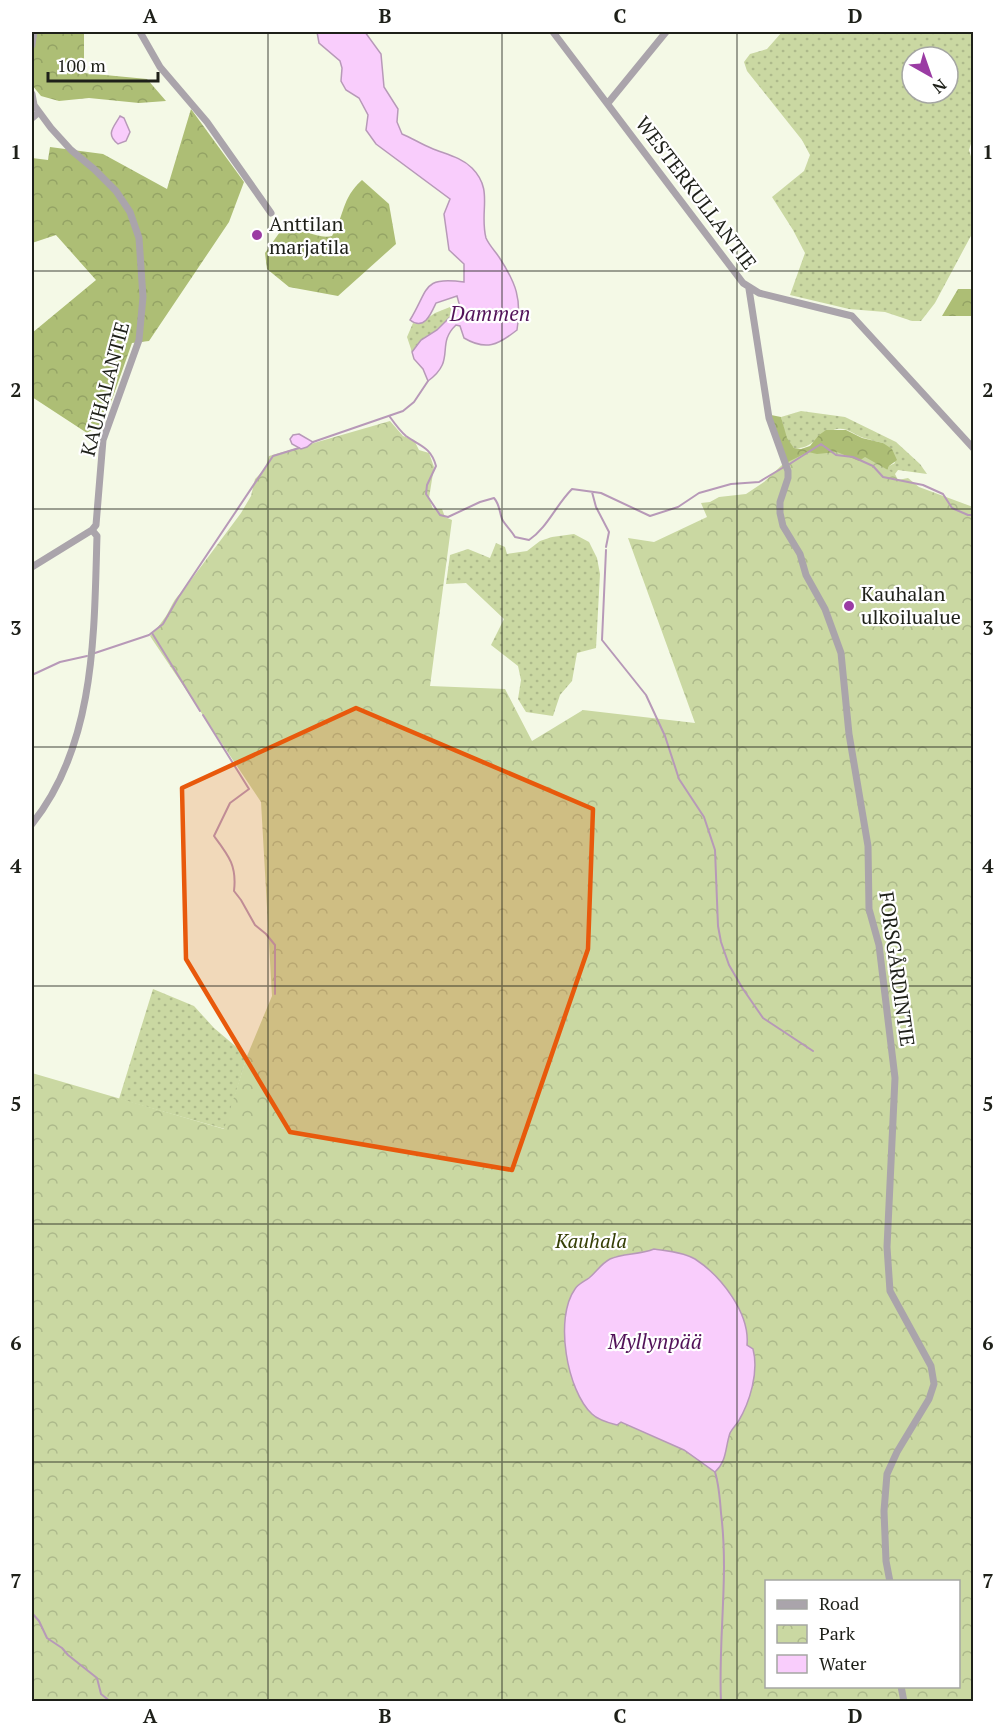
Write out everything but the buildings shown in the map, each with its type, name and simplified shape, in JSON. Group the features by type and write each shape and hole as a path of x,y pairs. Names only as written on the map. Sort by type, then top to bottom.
{"street":[{"path":"32,45 34,32"},
{"path":"140,32 160,67 207,122 271,213"},
{"name":"WESTERKULLANTIE","path":"553,32 697,224 749,289 852,316 974,449"},
{"path":"608,103 666,32"},
{"name":"KAUHALANTIE","path":"32,94 34,105 70,150 116,191 130,212 139,238 143,297 139,340 103,440 96,525 92,530 97,536 94,635 82,717 63,771 32,824"},
{"path":"32,118 39,112"},
{"name":"FORSGÅRDINTIE","path":"749,289 769,418 788,471 780,502 783,526 800,554 806,575 825,609 841,653 849,734 868,846 869,909 879,945 895,1078 887,1247 889,1284 894,1299 931,1366 934,1383 929,1399 897,1452 887,1474 884,1511 886,1561 890,1580"},
{"path":"32,567 92,530"}],"highlighted area":[{"path":"356,708 593,809 588,949 512,1170 290,1132 186,959 182,788"}],"green space":[{"path":"32,32 84,32 84,73 147,79 166,101 139,103 89,98 59,101 41,96 32,85"},
{"path":"782,32 973,32 974,134 969,150 973,163 973,232 935,303 921,321 912,321 885,312 849,309 790,295 805,253 772,197 804,171 810,155 802,140 747,71 744,62 750,54 767,49"},
{"path":"191,109 244,182 229,222 149,341 132,343 104,422 87,433 32,397 32,333 96,280 56,235 32,243 32,158 48,160 50,147 103,154 167,189"},
{"path":"362,180 389,204 396,244 338,296 289,287 267,269 265,253 282,229 295,229 326,237 332,236 350,194"},
{"path":"958,289 973,289 973,316 942,316"},
{"path":"450,307 456,311 437,330 421,340 412,352 407,337 413,323 419,324 435,313"},
{"path":"801,411 845,417 896,442 920,464 927,474 898,470 892,478 886,474 889,466 895,463 883,443 844,429 831,431 811,444 794,448 786,438 781,417"},
{"path":"771,415 781,417 787,438 794,448 801,449 810,446 826,430 846,430 862,438 883,443 892,449 897,460 889,466 886,474 790,480"},
{"name":"Kauhala","path":"390,421 403,436 414,440 419,450 429,453 434,467 429,498 433,509 442,509 445,517 452,520 430,686 505,689 532,741 583,710 695,723 628,538 654,542 707,517 701,503 710,502 719,497 746,494 764,482 782,465 808,452 817,454 837,452 859,461 865,457 895,474 898,480 908,478 919,487 973,507 973,1701 32,1701 32,1073 224,1129 247,1056 272,996 261,802 150,636 241,513 251,496 255,479 265,469 269,456"},
{"path":"574,534 589,542 597,558 600,574 596,648 577,653 572,681 560,695 553,716 526,712 518,699 521,680 518,666 491,645 504,619 466,583 446,584 450,555 468,549 490,558 496,543 505,547 507,554 527,551 540,541 552,537"},
{"path":"153,989 194,1006 214,1028 247,1056 225,1129 119,1099"}],"water":[{"name":"Dammen","path":"317,32 365,32 381,54 384,87 398,109 397,122 402,134 463,161 479,176 482,184 486,238 505,266 513,283 519,309 517,330 498,343 485,345 464,338 460,326 456,325 447,339 442,366 428,381 412,352 421,340 437,330 460,307 457,296 436,303 423,322 419,324 410,320 424,293 433,283 464,282 464,264 449,250 444,214 450,199 376,144 366,130 368,115 359,98 346,90 341,81 340,61 319,43"},
{"path":"120,116 124,118 130,132 126,141 118,144 111,134"},
{"path":"299,434 313,442 301,449 292,444 290,439 293,435"},
{"name":"Myllynpää","path":"654,1249 675,1252 695,1259 715,1275 739,1308 747,1333 747,1345 753,1349 755,1367 750,1396 738,1422 730,1433 724,1459 715,1472 684,1450 621,1422 617,1425 594,1416 583,1403 570,1372 566,1354 565,1318 575,1289 610,1259"}],"waterway":[{"path":"313,442 403,411 414,402 428,381"},
{"path":"390,417 404,434 424,448 434,460 436,466 427,485 426,494 440,515 448,517 494,498 502,519 515,537 529,540 541,529 572,489 601,493 650,516 678,507 699,493 731,484 759,482 784,467"},
{"path":"788,465 821,444 836,455 853,457 873,466 883,477 923,485 943,494 952,508 968,515 974,515"},
{"path":"95,653 149,635 163,624 273,456 299,448"},
{"path":"592,492 596,507 609,532 606,547"},
{"path":"606,550 602,640 646,695 665,736 679,779 704,817 715,850 718,926 729,965 763,1018 813,1051"},
{"path":"152,633 200,711"},
{"path":"32,675 60,662 87,656"},
{"path":"203,715 249,789 230,803 214,836 231,862 235,882 234,891 255,925 275,945 275,994"},
{"path":"715,1472 720,1497 724,1561 721,1702"},
{"path":"32,1613 39,1621 47,1638 97,1678 101,1694 111,1702"}],"place":[{"name":"Anttilan marjatila","path":"257,235"},
{"name":"Kauhalan ulkoilualue","path":"849,606"}]}
